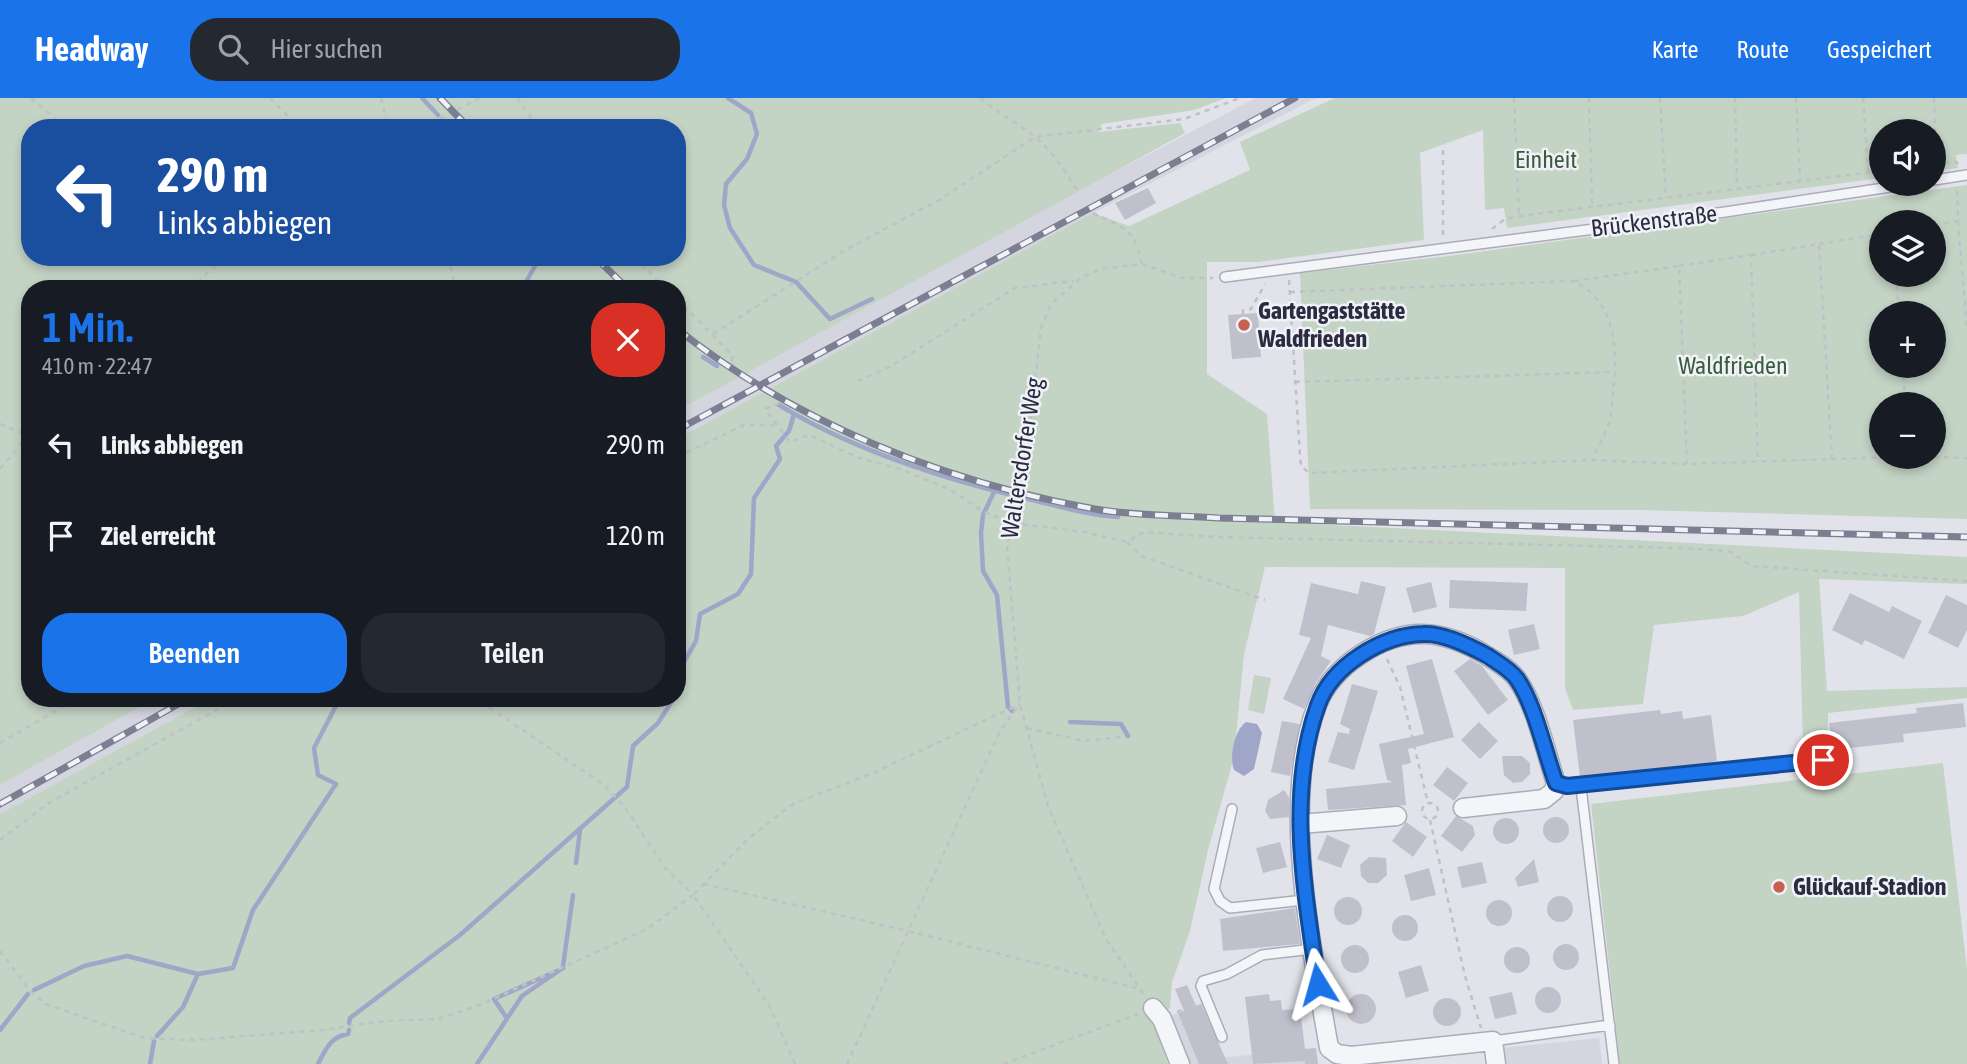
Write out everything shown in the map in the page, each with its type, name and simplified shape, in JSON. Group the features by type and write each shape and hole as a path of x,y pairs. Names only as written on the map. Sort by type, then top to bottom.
{"street":[{"path":"1463,808 1544,799 1554,791 1556,783 1517,678 1476,649 1425,634 1407,635 1377,645 1331,680 1319,702 1302,779 1300,824 1304,900 1329,1048 1337,1054 1351,1056 1489,1042 1496,1064"},
{"path":"1300,824 1397,816"},
{"path":"1158,1013 1180,1064"}],"lane":[{"name":"Brückenstraße","path":"1290,270 1869,190"},
{"path":"1225,277 1290,270"},
{"path":"1556,783 1581,787 1823,760"},
{"path":"1581,787 1614,1064"},
{"path":"1232,810 1214,888 1220,901 1230,908 1304,900"},
{"path":"1222,1037 1201,986 1202,981 1227,974 1262,955 1313,949"},
{"path":"1489,1042 1610,1025"}],"path":[{"path":"31,98 56,119"},
{"path":"270,98 290,119"},
{"path":"381,98 387,119"},
{"path":"438,119 471,100 480,98"},
{"path":"517,98 532,119"},
{"path":"980,98 1035,137 1062,166 1078,191"},
{"path":"713,334 847,249 941,199 1035,137 1184,119 1240,98"},
{"path":"1514,98 1519,216"},
{"path":"1589,98 1592,207"},
{"path":"1660,98 1666,198"},
{"path":"1735,98 1737,187"},
{"path":"1796,98 1800,180"},
{"path":"1476,243 1505,219 1519,216 1868,172 1863,98"},
{"path":"1934,98 1935,119"},
{"path":"1443,150 1443,249"},
{"path":"1962,176 1958,221 1967,328"},
{"path":"1093,213 1120,227 1137,240 1142,264"},
{"path":"1946,223 1958,221"},
{"path":"1290,292 1574,281 1869,236"},
{"path":"1819,244 1832,460"},
{"path":"1751,255 1758,462"},
{"name":"Waltersdorfer Weg","path":"1158,1013 1106,939 1048,806 1020,704 1007,545 1025,468 1041,328 1052,303 1080,278 1100,269 1142,264 1182,278 1225,277"},
{"path":"200,280 215,266"},
{"path":"643,266 657,280"},
{"path":"1679,266 1687,464"},
{"path":"1290,270 1300,456 1301,466 1309,472 1592,460 1687,464 1869,458"},
{"path":"858,381 891,366 1016,288 1070,283 1080,278"},
{"path":"1574,281 1595,296 1606,313 1615,344 1611,422 1592,460"},
{"path":"1243,314 1243,310 1251,309 1265,283"},
{"path":"686,308 733,356 730,364"},
{"path":"1295,382 1615,372"},
{"path":"779,403 765,409 790,441 809,435 859,458 951,489 984,512 1012,523 1084,532 1127,542 1141,556 1265,600"},
{"path":"0,424 21,432"},
{"path":"686,453 744,425 776,425"},
{"path":"0,469 21,443"},
{"path":"1946,457 1967,458"},
{"path":"1127,542 1144,532 1216,537 1679,548 1729,551 1751,566 1967,580"},
{"path":"1377,645 1400,687 1428,803"},
{"path":"0,951 30,991 46,1004 144,1038 194,1040 437,1019 480,1004 647,929 693,895 748,839 793,804 873,773 1020,704"},
{"path":"847,1064 1000,731 1020,704"},
{"path":"0,743 62,707"},
{"path":"0,840 49,803 222,707"},
{"path":"488,707 603,784 619,800 665,868 693,895 769,1005 794,1064"},
{"path":"1027,728 1084,741 1121,737"},
{"path":"1428,803 1435,804 1438,810 1437,817 1430,820 1424,818 1421,812 1428,803"},
{"path":"1430,820 1465,976 1489,1042"},
{"path":"704,884 908,930 1140,989"},
{"path":"1003,1064 1206,1000"}],"shaded area":[{"path":"1256,98 1316,98 1108,205 686,434 686,406 1078,191"},
{"path":"140,707 196,707 0,814 0,785"},
{"path":"1202,1003 1220,1046 1208,1051 1211,1059 1316,1048 1318,1064 1187,1064 1168,1017"},
{"path":"1599,1038 1602,1064 1503,1064 1501,1048"}],"green space":[{"path":"0,98 1226,98 1194,110 1102,124 1098,132 1180,123 1185,133 686,406 686,280 21,280 21,707 140,707 0,785"},
{"name":"Einheit","path":"1335,98 1967,98 1967,154 1956,155 1958,168 1946,170 1946,119 1869,119 1869,180 1507,228 1504,208 1485,210 1483,130 1420,153 1424,240 1258,262 1207,262 1207,374 1267,414 1275,522 1967,557 1967,584 1819,579 1827,691 1967,687 1967,698 1828,713 1828,746 1803,747 1799,592 1743,616 1654,625 1643,704 1573,710 1565,688 1565,568 1265,567 1244,654 1234,757 1208,850 1190,931 1172,982 1170,1008 1153,1021 1168,1064 0,1064 0,814 196,707 686,707 686,434 1093,213 1129,226 1250,170 1240,142"},
{"name":"Waldfrieden","path":"1967,185 1967,519 1640,510 1310,509 1300,273 1449,256 1887,196 1946,196 1946,188"},
{"path":"1254,675 1271,678 1264,714 1248,710"},
{"name":"Glückauf-Stadion","path":"1943,763 1967,970 1967,1064 1620,1064 1591,804"}],"water":[{"path":"1246,722 1257,724 1262,733 1254,769 1244,776 1234,770 1232,759 1238,731"}],"building":[{"path":"1148,188 1156,203 1125,220 1115,203"},
{"path":"1258,313 1261,357 1232,359 1228,315"},
{"path":"1450,580 1528,583 1526,611 1449,608"},
{"path":"1361,581 1386,587 1374,634 1370,636 1328,625 1321,656 1331,661 1315,684 1304,709 1283,699 1311,638 1299,635 1311,583 1358,594"},
{"path":"1431,582 1437,607 1413,613 1406,588"},
{"path":"1850,593 1889,612 1892,606 1922,621 1904,659 1865,640 1862,645 1832,630"},
{"path":"1946,595 1967,605 1967,630 1958,648 1928,633"},
{"path":"1534,624 1540,649 1514,655 1508,630"},
{"path":"1432,659 1454,737 1408,749 1411,763 1402,765 1406,805 1328,810 1326,789 1393,782 1387,780 1379,744 1424,734 1406,666"},
{"path":"1470,659 1482,666 1508,700 1488,715 1454,671"},
{"path":"1352,684 1378,691 1354,770 1328,762 1338,732 1349,734 1350,729 1340,724"},
{"path":"1963,703 1966,727 1903,734 1904,742 1832,750 1829,723 1917,713 1916,708"},
{"path":"1660,710 1661,714 1682,711 1683,719 1711,715 1717,761 1661,771 1580,777 1573,720"},
{"path":"1282,721 1300,724 1290,776 1271,772"},
{"path":"1479,722 1498,741 1480,759 1461,740"},
{"path":"1502,756 1522,756 1530,763 1530,774 1522,782 1513,783 1504,775"},
{"path":"1447,767 1468,783 1454,801 1433,785"},
{"path":"1284,790 1289,797 1289,817 1270,819 1265,811 1268,800"},
{"path":"1456,816 1473,826 1475,835 1462,852 1441,836"},
{"path":"1556,817 1565,821 1569,830 1565,839 1556,843 1547,839 1543,830 1547,821"},
{"path":"1506,818 1515,822 1519,831 1515,840 1506,844 1497,840 1493,831 1497,822"},
{"path":"1406,822 1427,837 1413,857 1392,841"},
{"path":"1327,835 1350,845 1341,868 1317,859"},
{"path":"1280,842 1287,867 1263,873 1256,848"},
{"path":"1369,857 1386,858 1387,875 1378,883 1368,883 1361,876 1360,865"},
{"path":"1534,859 1539,882 1518,887 1515,878"},
{"path":"1482,862 1487,883 1462,888 1457,867"},
{"path":"1429,868 1436,895 1411,901 1404,875"},
{"path":"1560,896 1569,900 1573,909 1569,918 1560,922 1551,918 1547,909 1551,900"},
{"path":"1348,897 1358,901 1362,911 1358,921 1348,925 1338,921 1334,911 1338,901"},
{"path":"1499,900 1508,904 1512,913 1508,922 1499,926 1490,922 1486,913 1490,904"},
{"path":"1295,908 1300,944 1223,951 1220,919"},
{"path":"1405,915 1414,919 1418,928 1414,937 1405,941 1396,937 1392,928 1396,919"},
{"path":"1566,944 1575,948 1579,957 1575,966 1566,970 1557,966 1553,957 1557,948"},
{"path":"1355,945 1365,949 1369,959 1365,969 1355,973 1345,969 1341,959 1345,949"},
{"path":"1517,947 1526,951 1530,960 1526,969 1517,973 1508,969 1504,960 1508,951"},
{"path":"1421,965 1429,991 1406,998 1398,972"},
{"path":"1187,985 1196,1006 1201,1004 1228,1064 1199,1064 1178,1013 1184,1011 1175,989"},
{"path":"1548,987 1557,991 1561,1000 1557,1009 1548,1013 1539,1009 1535,1000 1539,991"},
{"path":"1512,992 1517,1014 1495,1019 1489,997"},
{"path":"1269,994 1270,1001 1281,1000 1282,1010 1300,1009 1305,1049 1316,1048 1318,1064 1305,1064 1305,1061 1253,1064 1245,997"},
{"path":"1361,994 1372,998 1376,1009 1372,1020 1361,1024 1350,1020 1346,1009 1350,998"},
{"path":"1447,998 1457,1002 1461,1012 1457,1022 1447,1026 1437,1022 1433,1012 1437,1002"}],"waterway":[{"path":"422,98 438,115"},
{"path":"728,98 751,113 757,134 747,159 726,184 724,205 730,228 754,265 796,282 830,319 872,299"},
{"path":"527,280 535,266"},
{"path":"703,357 717,366"},
{"path":"779,405 837,436 929,472 1070,509 1118,517"},
{"path":"686,658 696,641 700,614 738,594 751,574 754,498 780,459 776,446 789,431 794,414"},
{"path":"995,490 983,515 983,571 997,595 1008,707 1012,711"},
{"path":"157,1036 183,1007 198,974 233,968 253,910 336,784 318,775 314,748 335,707"},
{"path":"349,1023 350,1018 460,935 627,787 633,746 658,723 668,707"},
{"path":"1070,722 1121,724 1128,736"},
{"path":"576,863 580,830"},
{"path":"563,966 573,895"},
{"path":"34,990 84,966 127,956 198,974"},
{"path":"477,1064 522,996 563,968"},
{"path":"506,1017 494,999 557,971"},
{"path":"0,1030 28,994"},
{"path":"318,1064 329,1044 348,1034 349,1030"},
{"path":"150,1064 154,1041"}],"railway":[{"path":"440,98 460,119"},
{"path":"686,425 1295,98"},
{"path":"604,266 619,280"},
{"path":"686,336 772,393 823,421 875,444 983,483 1095,509 1218,518 1967,537"},
{"path":"0,804 173,707"}],"place":[{"name":"Gartengaststätte Waldfrieden","path":"1244,325"},
{"name":"Glückauf-Stadion","path":"1779,887"}],"route":[{"path":"1318,984 1304,900 1300,824 1302,779 1319,702 1331,680 1377,645 1407,635 1425,634 1443,637 1476,649 1503,666 1517,678 1525,695 1556,783 1567,786 1581,787 1823,760"}]}
